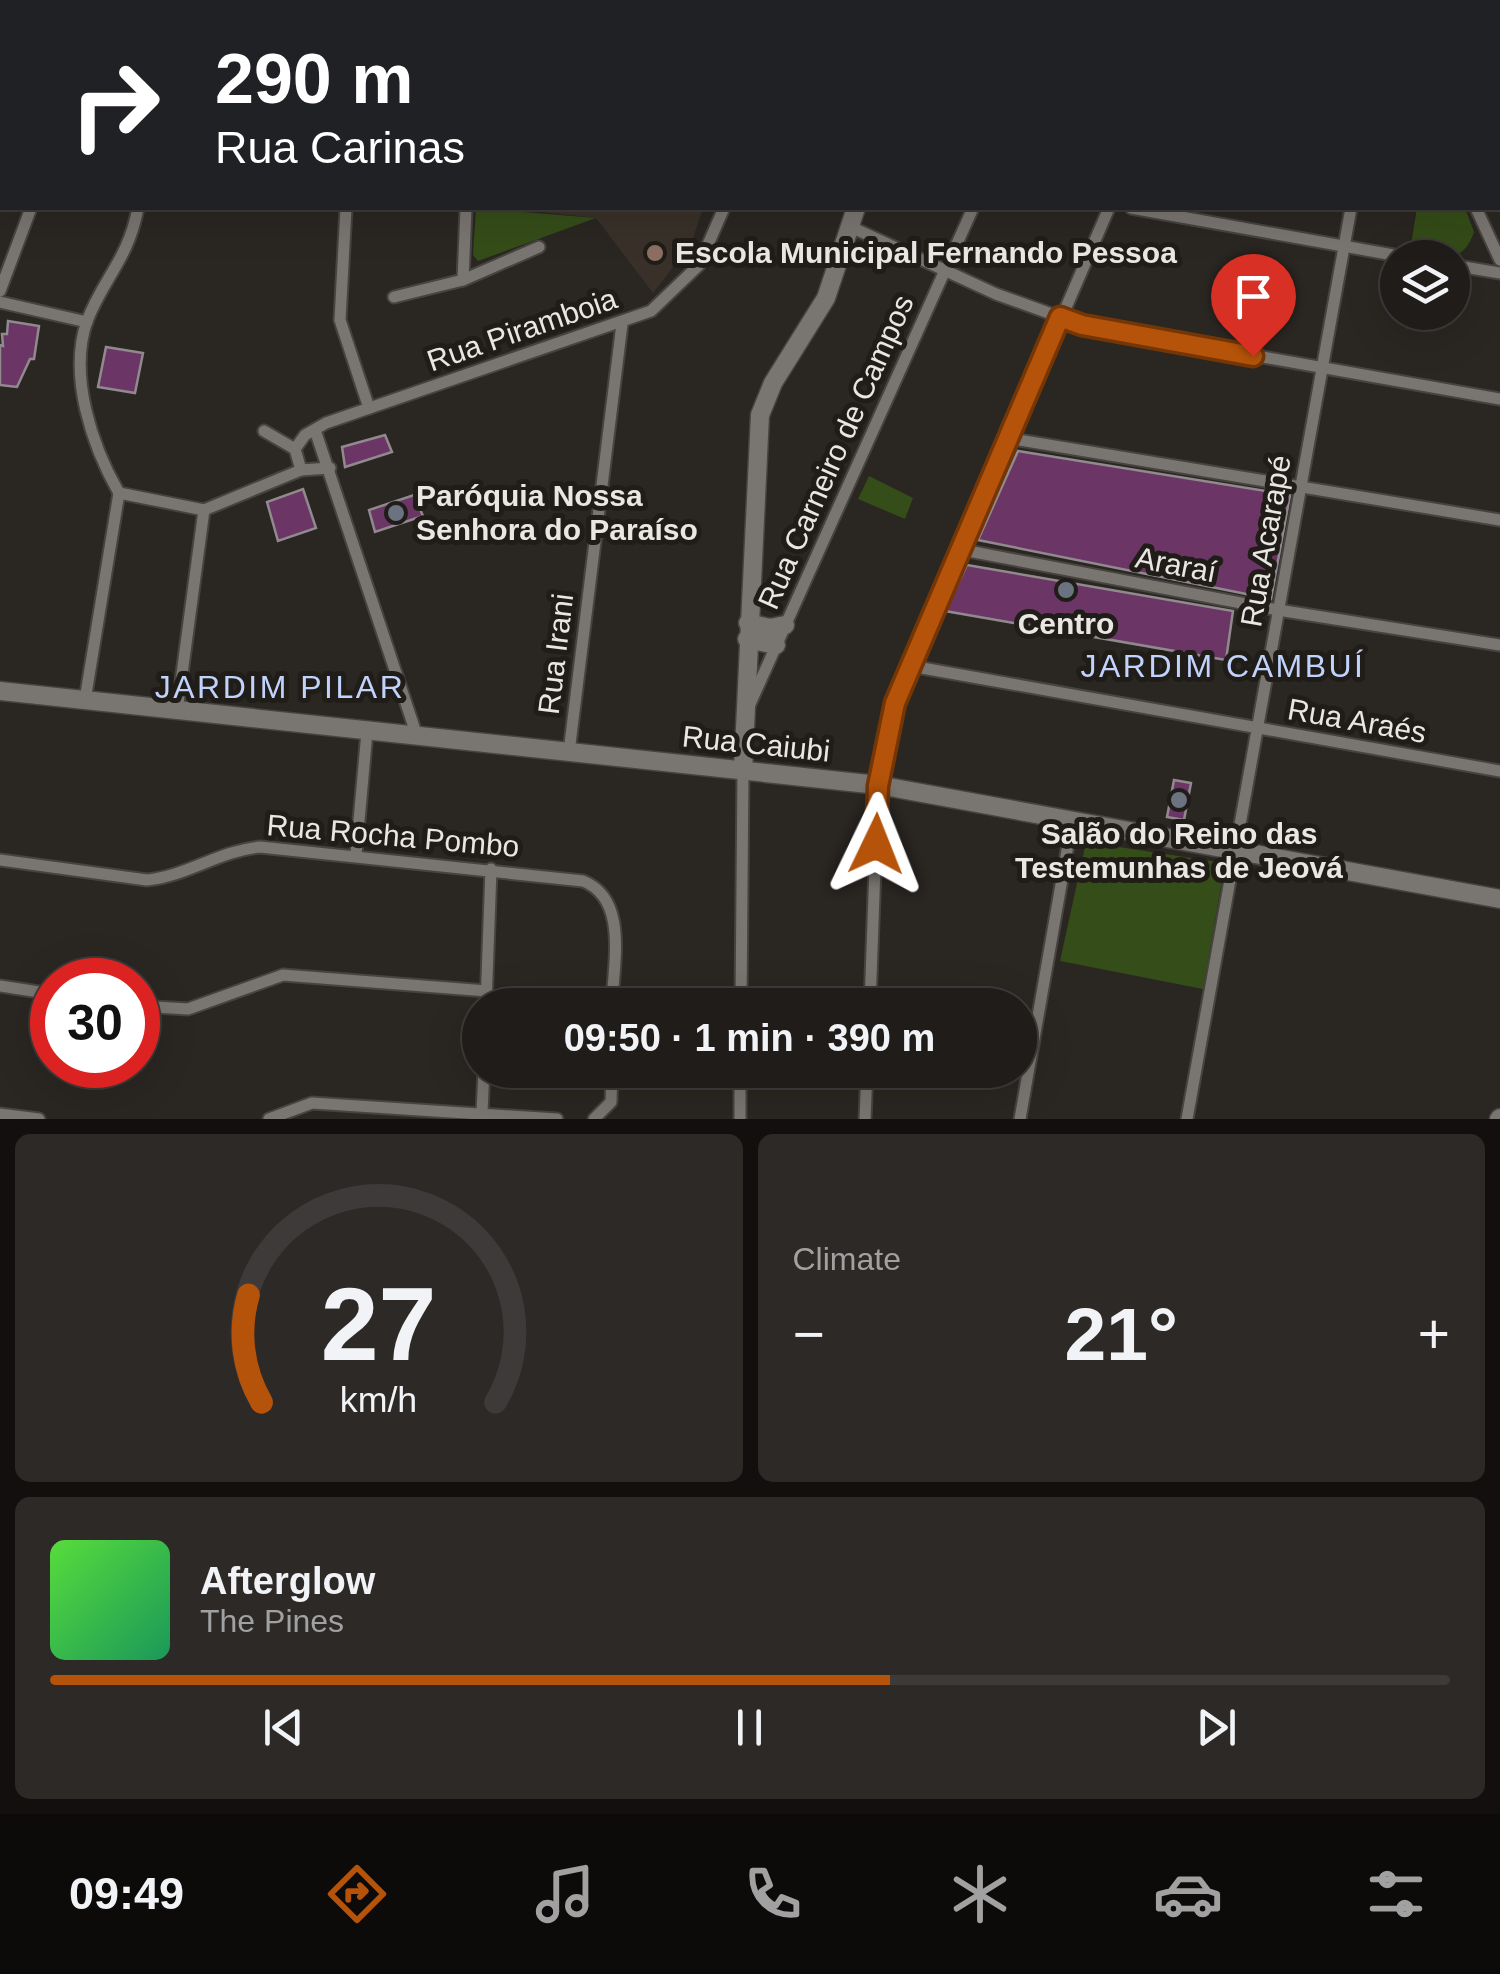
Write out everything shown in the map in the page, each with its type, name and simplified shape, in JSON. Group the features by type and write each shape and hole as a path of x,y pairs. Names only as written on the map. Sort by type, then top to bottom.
{"street":[{"path":"0,291 31,210"},
{"path":"85,700 120,493 91,427 82,387 87,322 127,251 137,210"},
{"path":"346,210 340,320 369,408"},
{"path":"463,280 466,210"},
{"name":"Rua Piramboia","path":"295,449 315,430 369,408 622,324 650,311 686,282 712,242 723,210"},
{"path":"741,988 742,770 760,415 773,383 826,298 855,210"},
{"name":"Rua Carneiro de Campos","path":"744,717 972,210"},
{"path":"871,988 878,786 895,703 1109,210"},
{"path":"1142,210 1380,253"},
{"name":"Rua Acarapé","path":"1187,1119 1350,210"},
{"path":"1477,210 1500,260"},
{"path":"851,227 945,271 1082,325 1500,399"},
{"path":"394,297 463,280 540,247"},
{"path":"1470,268 1500,273"},
{"path":"0,302 87,322"},
{"name":"Rua Irani","path":"569,752 622,324"},
{"path":"315,430 417,736"},
{"path":"264,432 295,449 301,470"},
{"path":"1007,438 1500,520"},
{"path":"120,493 204,510 301,470 330,468"},
{"path":"176,711 204,510"},
{"name":"Araraí","path":"962,550 1278,610 1500,645"},
{"path":"747,631 785,625"},
{"path":"747,631 776,645"},
{"name":"Rua Araés","path":"911,666 1500,770"},
{"name":"Rua Caiubi","path":"0,691 878,786 1500,899"},
{"path":"356,854 368,732"},
{"path":"1020,1119 1072,822"},
{"name":"Rua Rocha Pombo","path":"0,860 148,880 251,848 356,854 583,881 604,894 613,913 612,988"},
{"path":"487,988 491,869"},
{"path":"160,1007 188,1009 269,976 283,975 462,988"},
{"path":"0,986 30,991"},
{"path":"482,1112 483,1088"},
{"path":"594,1119 610,1102 611,1088"},
{"path":"740,1088 740,1119"},
{"path":"865,1119 866,1088"},
{"path":"269,1119 312,1103 556,1119"},
{"path":"0,1114 39,1119"}],"shaded area":[{"name":"Escola Municipal Fernando Pessoa","path":"524,210 702,210 691,244 653,293 596,218"}],"green space":[{"path":"476,210 596,218 478,261 473,255"},
{"path":"1417,210 1466,210 1474,232 1470,241 1412,240"},
{"path":"869,476 913,498 905,519 858,499"},
{"path":"1086,842 1225,863 1203,989 1060,961"}],"building":[{"path":"8,321 39,326 34,359 30,359 17,387 0,385 0,345 3,346 2,334 7,334"},
{"path":"106,347 143,353 135,393 98,387"},
{"path":"385,435 392,452 345,467 342,447"},
{"path":"1018,451 1290,495 1271,599 978,540"},
{"path":"303,489 316,528 278,541 267,502"},
{"name":"Paróquia Nossa Senhora do Paraíso","path":"414,495 423,516 375,532 369,510"},
{"path":"967,565 1233,611 1226,660 945,611"},
{"name":"Salão do Reino das Testemunhas de Jeová","path":"1174,780 1191,783 1184,820 1167,817"}],"place":[{"name":"Escola Municipal Fernando Pessoa","path":"655,253"},
{"name":"Paróquia Nossa Senhora do Paraíso","path":"396,513"},
{"name":"Centro","path":"1066,590"},
{"name":"Salão do Reino das Testemunhas de Jeová","path":"1179,800"}],"district":[{"name":"JARDIM CAMBUÍ","path":"1223,666"},
{"name":"JARDIM PILAR","path":"280,687"}],"route":[{"path":"876,844 878,786 895,703 1060,317 1082,325 1253,356"}]}
